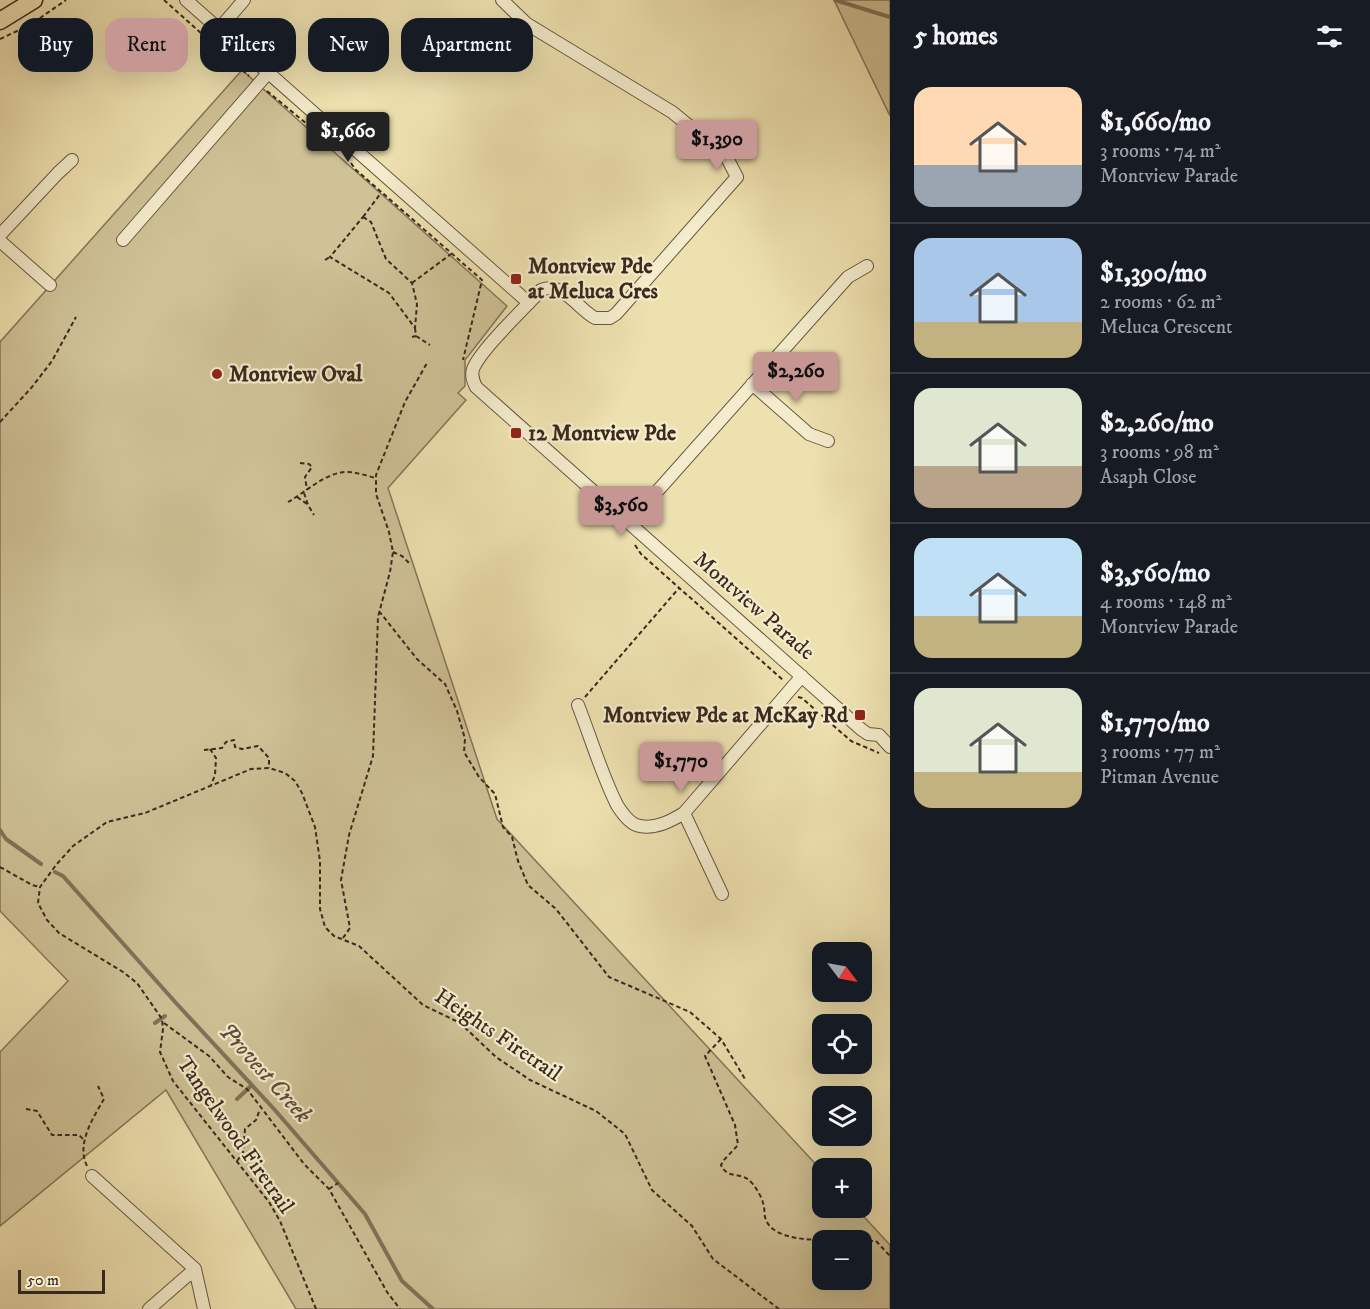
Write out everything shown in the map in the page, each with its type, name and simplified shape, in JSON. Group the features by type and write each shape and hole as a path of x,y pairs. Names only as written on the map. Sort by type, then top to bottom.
{"main road":[{"path":"0,21 34,0"}],"street":[{"path":"186,0 206,18"},
{"path":"228,18 244,0"},
{"path":"123,240 268,73 530,303 541,290 554,287 595,318 610,318 737,177 726,156 672,112 527,24 502,0"},
{"path":"0,235 72,160"},
{"path":"0,242 50,285"},
{"path":"629,523 848,277 867,266"},
{"name":"Montview Parade","path":"530,303 481,356 473,370 472,380 476,387 868,734 885,733 890,747"},
{"path":"752,384 809,434 828,441"},
{"path":"578,705 618,806 631,822 639,826 655,826 684,813 802,676"},
{"path":"684,813 722,894"},
{"path":"92,1176 195,1269 204,1309"},
{"path":"149,1309 195,1269"}],"path":[{"path":"0,39 30,25 66,0"},
{"path":"164,0 318,136 332,144"},
{"path":"349,159 355,169 482,280 462,366"},
{"path":"325,260 363,217 381,191"},
{"path":"363,217 371,222 386,259 412,283 417,304 414,336 430,345"},
{"path":"412,283 452,254"},
{"path":"330,257 389,293 415,328"},
{"path":"0,422 32,387 51,361 76,317"},
{"path":"400,1309 387,1292 329,1189 304,1164 247,1089 228,1077 209,1056 163,1023 136,983 123,972 59,933 47,920 38,903 40,888 73,846 107,822 145,813 251,769 268,768 285,772 295,781 302,793 315,827 320,861 321,909 325,927 334,936 343,938 350,928 341,880 349,835 373,756 378,617 393,552 390,532 376,494 376,478 405,402 426,363"},
{"path":"300,463 309,464 312,467 305,477 308,505 314,515"},
{"path":"288,502 329,476 347,472 376,478"},
{"path":"297,497 308,505"},
{"path":"393,552 402,556 409,563"},
{"path":"578,705 679,588"},
{"path":"379,611 417,659 445,684 457,711 465,739 464,752 479,777 495,794 503,827 512,837 518,861 528,885 556,909 609,977 690,1012 721,1039 745,1079"},
{"path":"204,750 222,748 226,742 234,740 235,747 242,749 258,746 269,758 268,768"},
{"path":"210,749 216,758 215,775 210,786"},
{"path":"0,867 40,888"},
{"name":"Heights Firetrail","path":"343,938 359,946 423,1005 460,1023 496,1057 530,1080 596,1111 625,1134 652,1190 692,1226 713,1259 779,1309"},
{"name":"Tangelwood Firetrail","path":"163,1023 160,1052 173,1081 269,1202 280,1221 316,1309"},
{"path":"721,1039 705,1056 735,1125 738,1145 721,1165 729,1175 743,1176 750,1180 763,1201 768,1224 780,1233 800,1240 812,1240"},
{"path":"92,1176 84,1159 85,1141 90,1123 104,1099 98,1086"},
{"path":"26,1109 37,1111 52,1135 79,1135 85,1141"},
{"path":"237,1161 243,1153 245,1129 256,1119 260,1109"},
{"path":"329,1189 338,1183"},
{"path":"872,1241 876,1241 890,1256"}],"shaded area":[{"path":"834,0 890,0 890,116"},
{"path":"240,72 244,72 507,306 465,360 465,386 458,393 466,400 388,488 497,819 812,1160 812,1218 865,1218 890,1245 890,1309 296,1309 166,1090 0,1226 0,1052 68,981 0,911 0,342"}],"waterway":[{"path":"835,0 890,17"},
{"name":"Provest Creek","path":"0,830 6,839 41,864"},
{"name":"Provest Creek","path":"55,872 63,876 274,1109 365,1214 402,1281 433,1309"},
{"path":"155,1023 165,1016"},
{"path":"237,1099 252,1085"}],"place":[{"name":"Montview Pde at Meluca Cres","path":"516,279"},
{"name":"Montview Oval","path":"217,374"},
{"name":"12 Montview Pde","path":"516,433"},
{"name":"Montview Pde at McKay Rd","path":"860,715"}]}
